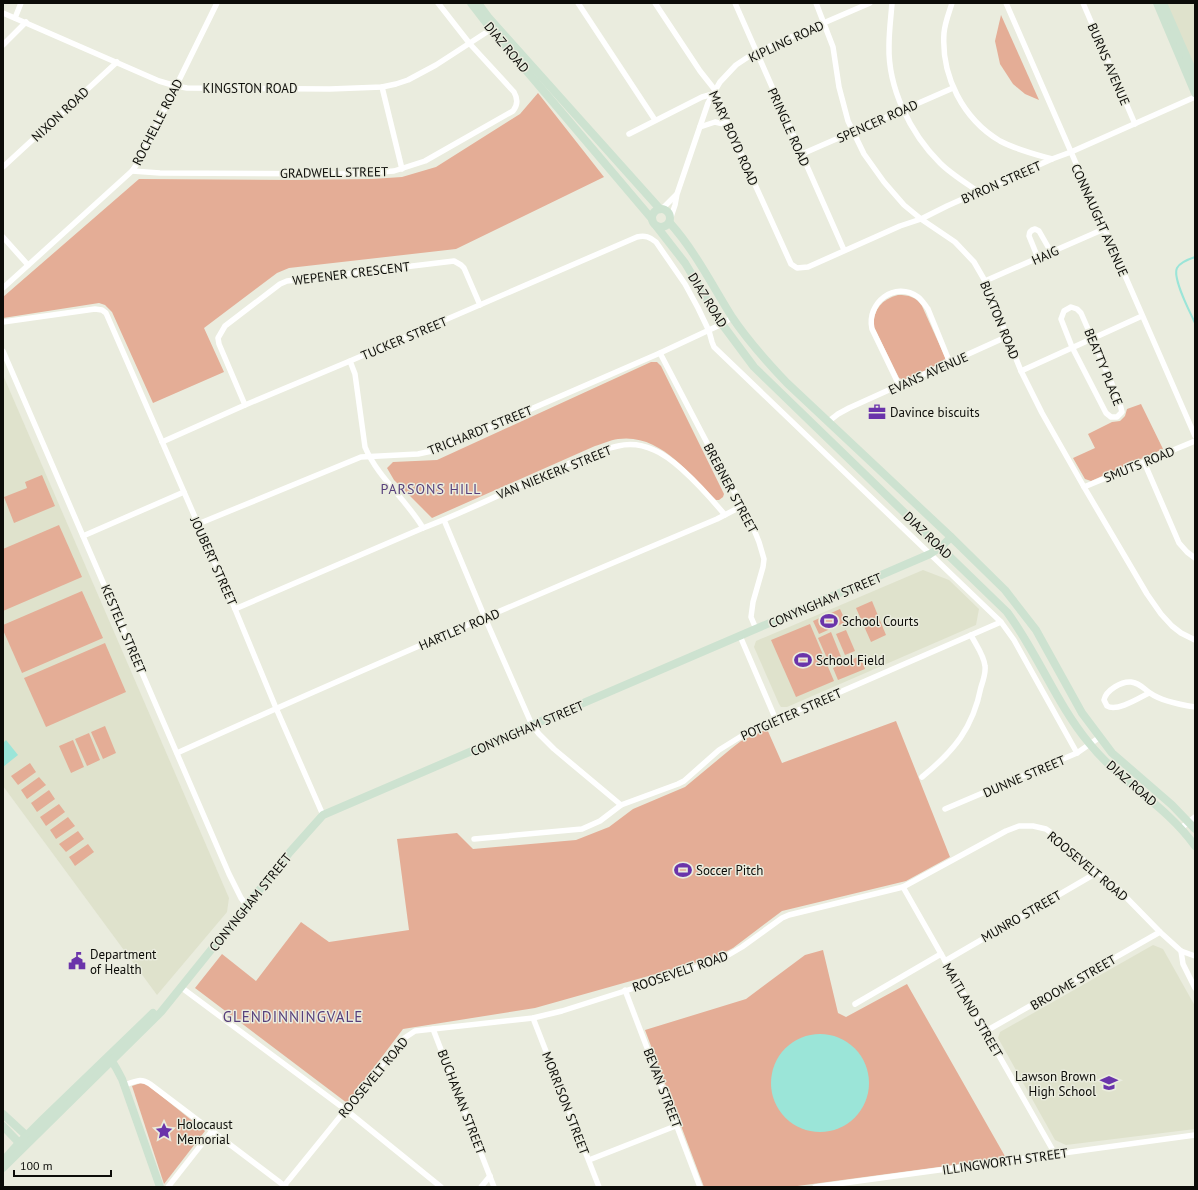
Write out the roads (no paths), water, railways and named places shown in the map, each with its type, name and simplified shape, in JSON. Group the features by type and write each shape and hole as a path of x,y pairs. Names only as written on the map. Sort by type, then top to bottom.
{"street":[{"path":"15,18 21,3"},
{"name":"ROCHELLE ROAD","path":"3,288 132,171 139,161 217,3"},
{"name":"DIAZ ROAD","path":"438,3 470,44 514,92 517,97 517,104"},
{"name":"DIAZ ROAD","path":"471,3 650,199 663,207"},
{"name":"DIAZ ROAD","path":"478,3 494,27 652,219"},
{"path":"578,3 655,120"},
{"name":"MARY BOYD ROAD","path":"655,3 714,92 791,264 797,268 808,267"},
{"name":"PRINGLE ROAD","path":"735,3 844,250"},
{"name":"BUXTON ROAD","path":"816,3 833,47 839,87 848,121 864,154 884,182 904,205 921,219 955,242 972,259 985,281 1006,337 1021,371 1042,413 1084,487 1140,582 1161,614 1181,633 1195,640"},
{"name":"KIPLING ROAD","path":"670,220 675,205 676,194 714,92 736,65 756,52 870,3"},
{"path":"892,3 889,46 890,60 895,89 904,109 918,136 936,159 955,176 979,192"},
{"path":"952,3 947,19 944,43 947,68 953,88 966,109 980,126 1013,147 1052,159"},
{"name":"CONNAUGHT AVENUE","path":"1006,3 1195,436"},
{"name":"BURNS AVENUE","path":"1083,3 1135,124"},
{"path":"1157,3 1195,93"},
{"path":"1163,3 1195,76"},
{"name":"KINGSTON ROAD","path":"3,13 160,81 187,88 330,89 382,87 408,80 470,44 494,27"},
{"path":"3,45 26,22"},
{"name":"NIXON ROAD","path":"3,167 117,62"},
{"path":"382,87 402,169"},
{"name":"SPENCER ROAD","path":"802,154 953,88"},
{"name":"KIPLING ROAD","path":"629,134 714,92"},
{"name":"BYRON STREET","path":"808,267 844,250 921,219 1052,159 1195,97"},
{"name":"GRADWELL STREET","path":"132,171 160,173 353,174 385,172 402,169 426,161 513,111 517,104"},
{"path":"700,127 715,122 728,125"},
{"name":"KIPLING ROAD","path":"663,207 676,194"},
{"path":"663,207 668,211 670,220 666,227 659,228 652,222 652,219 653,213 663,207"},
{"name":"DIAZ ROAD","path":"670,220 690,247 747,339 787,382 1005,590 1023,611 1044,642 1082,713 1112,753 1172,805 1192,820 1195,830"},
{"name":"DIAZ ROAD","path":"656,227 685,262 722,324 742,352 766,380 1007,612 1025,638 1070,718 1090,744 1110,765 1181,828 1195,846"},
{"path":"1038,258 1029,236 1029,233 1032,230 1035,229 1039,231 1051,252"},
{"name":"HAIG","path":"985,281 1104,229"},
{"path":"3,236 28,265"},
{"name":"DIAZ ROAD","path":"646,236 652,238 656,242 685,284 709,331 712,342 718,351 980,600 1001,622 1018,646 1077,753"},
{"name":"TUCKER STREET","path":"162,442 637,237 646,236"},
{"name":"WEPENER CRESCENT","path":"245,405 219,344 218,338 225,326 280,284 287,281 454,261 461,264 464,268 480,305"},
{"path":"899,385 872,329 871,323 871,314 874,307 890,293 898,291 907,292 919,297 928,309 950,363"},
{"name":"BEATTY PLACE","path":"1074,308 1080,311 1122,405 1122,412 1117,417 1111,417 1106,413 1072,347 1061,319 1062,313 1067,309 1074,308"},
{"name":"JOUBERT STREET","path":"3,322 91,309 102,310 108,316 323,815"},
{"path":"1021,371 1142,316"},
{"name":"TRICHARDT STREET","path":"198,524 354,459 369,455 418,454 432,451 660,353 709,331 732,317"},
{"name":"EVANS AVENUE","path":"829,422 838,414 1006,337"},
{"name":"KESTELL STREET","path":"3,351 229,874 241,898 247,906"},
{"name":"BREBNER STREET","path":"660,353 753,526 760,542 764,559 751,617 756,629"},
{"path":"350,361 354,374 365,447 377,468 413,512 423,528"},
{"name":"SMUTS ROAD","path":"1084,487 1195,441"},
{"name":"VAN NIEKERK STREET","path":"235,609 444,520 506,491 592,454 619,446 629,445 645,447 654,450 672,460 725,515"},
{"path":"1144,462 1179,543 1195,558"},
{"path":"83,536 184,492"},
{"name":"HARTLEY ROAD","path":"177,752 276,708 634,555 742,506"},
{"path":"444,520 532,725 554,749 621,805"},
{"name":"CONYNGHAM STREET","path":"3,1161 158,1016 323,815 930,554 941,547 951,537"},
{"name":"POTGIETER STREET","path":"474,839 582,829 600,821 621,805 678,784 728,744 748,732 1001,622"},
{"path":"922,777 954,747 976,709 985,666 983,658 972,635"},
{"path":"740,636 776,720"},
{"path":"1149,693 1117,708 1109,708 1104,700 1109,691 1127,682 1132,682 1141,686 1149,693 1175,703 1195,707"},
{"name":"DUNNE STREET","path":"945,809 1077,753 1100,737"},
{"path":"1181,828 1192,820"},
{"name":"ROOSEVELT ROAD","path":"284,1187 403,1039 416,1031 533,1018 686,971 725,956 742,947 782,918 903,887 1006,831 1019,826 1033,826 1046,829 1053,834 1118,889 1181,951 1195,956"},
{"name":"MUNRO STREET","path":"945,960 1098,872"},
{"name":"MAITLAND STREET","path":"903,887 1055,1154"},
{"name":"BROOME STREET","path":"986,1031 1160,932"},
{"path":"1181,951 1183,964 1195,988"},
{"path":"855,1004 941,954"},
{"path":"182,988 346,1110 441,1187"},
{"name":"BEVAN STREET","path":"625,990 678,1125 700,1187"},
{"name":"MORRISON STREET","path":"533,1018 599,1187"},
{"name":"BUCHANAN STREET","path":"433,1029 494,1187"},
{"path":"109,1063 125,1085 160,1187"},
{"path":"125,1085 139,1080 145,1081 284,1187"},
{"path":"3,1114 29,1138"},
{"path":"589,1160 678,1125"},
{"path":"3,1126 21,1145"},
{"path":"168,1187 212,1131"},
{"name":"ILLINGWORTH STREET","path":"815,1187 1195,1135"},
{"name":"CONYNGHAM STREET","path":"3,1168 21,1145"},
{"path":"481,1187 490,1176"}],"water":[{"path":"6,740 18,755 3,767 3,743"},
{"path":"820,1034 830,1035 847,1042 861,1056 868,1073 868,1093 861,1110 847,1124 830,1131 820,1132 810,1131 793,1124 779,1110 772,1093 771,1083 772,1073 779,1056 793,1042 810,1035"}],"waterway":[{"path":"1195,257 1180,264 1176,273 1182,295 1195,323"}],"place":[{"name":"Davince biscuits","path":"877,412"},
{"name":"School Courts","path":"829,621"},
{"name":"School Field","path":"803,660"},
{"name":"Soccer Pitch","path":"683,870"},
{"name":"Department of Health","path":"77,961"},
{"name":"Lawson Brown High School","path":"1109,1083"},
{"name":"Holocaust Memorial","path":"164,1131"}],"district":[{"name":"PARSONS HILL","path":"431,489"},
{"name":"GLENDINNINGVALE","path":"293,1017"}]}
